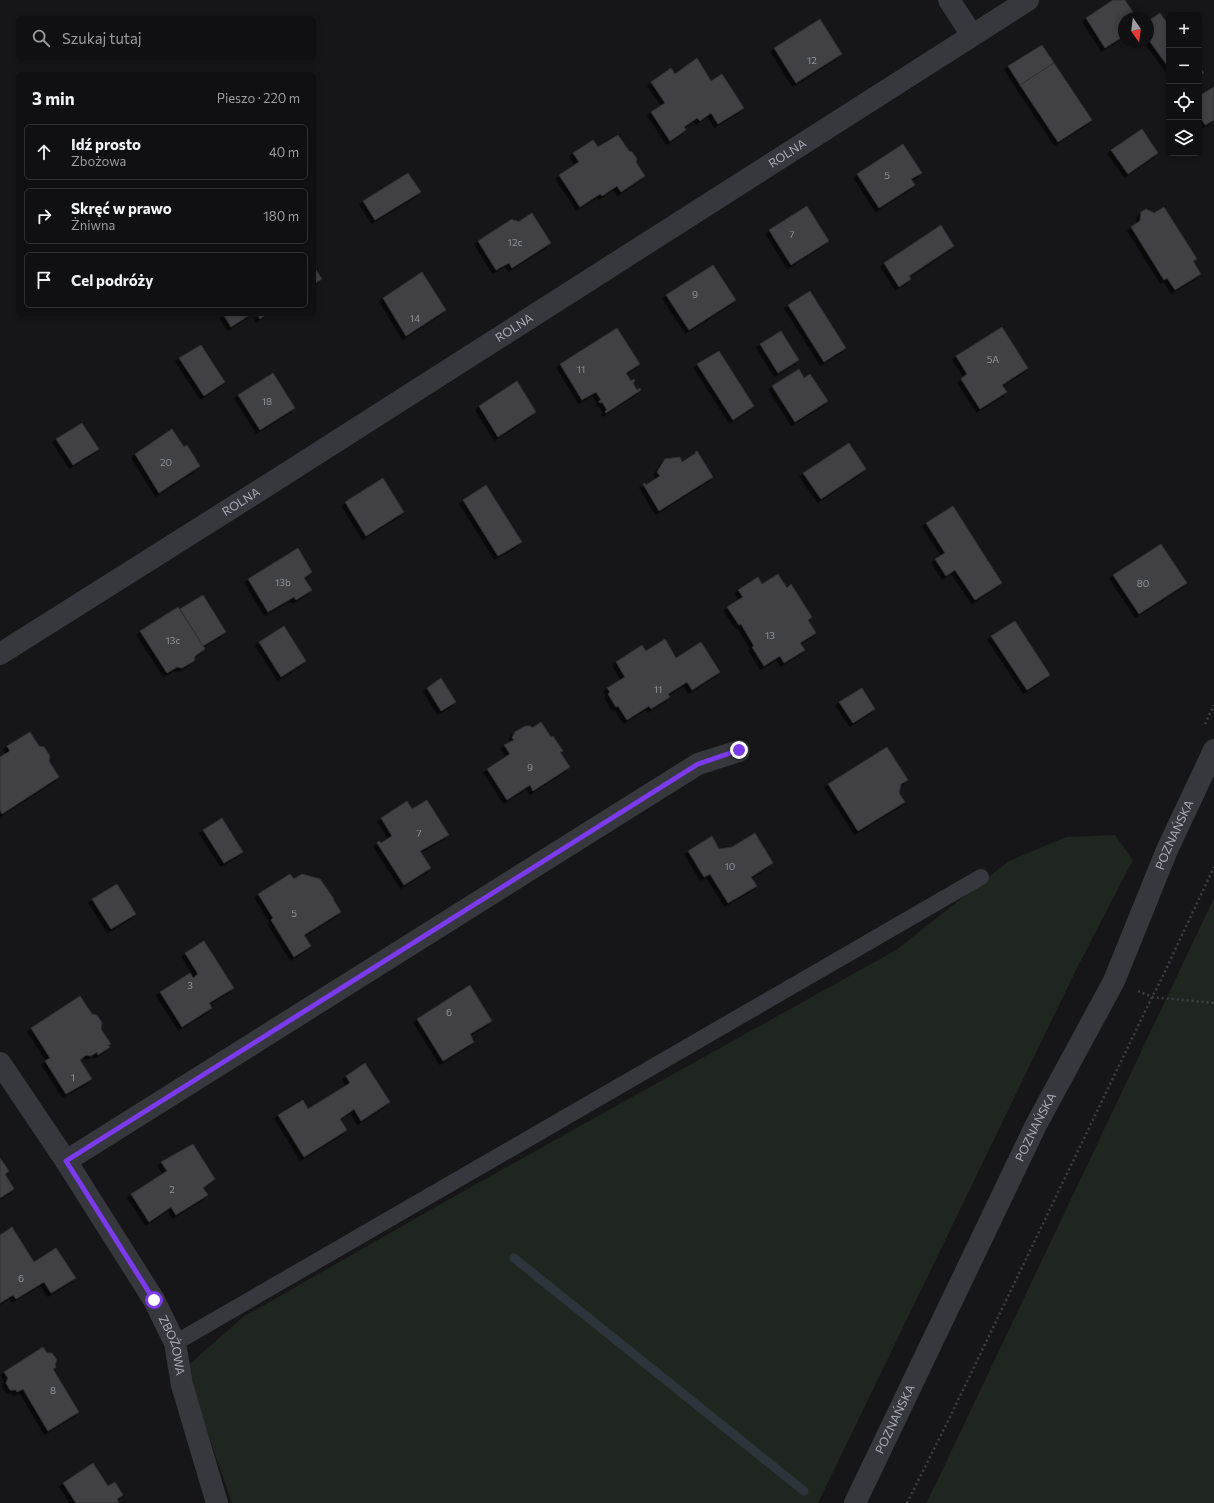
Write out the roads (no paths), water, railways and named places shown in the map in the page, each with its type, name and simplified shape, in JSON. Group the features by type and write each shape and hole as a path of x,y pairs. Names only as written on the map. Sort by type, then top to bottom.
{"street":[{"path":"949,0 972,36"},
{"name":"ROLNA","path":"0,654 275,481 1028,0"},
{"path":"66,1161 698,764 739,750"},
{"name":"POZNAŃSKA","path":"855,1503 1036,1125 1114,981 1167,850 1214,750"},
{"name":"ZBOŻOWA","path":"0,1063 66,1161 154,1300 175,1343 182,1385 217,1503"}],"lane":[{"path":"175,1343 981,877"}],"waterway":[{"path":"514,1258 804,1491"}]}
